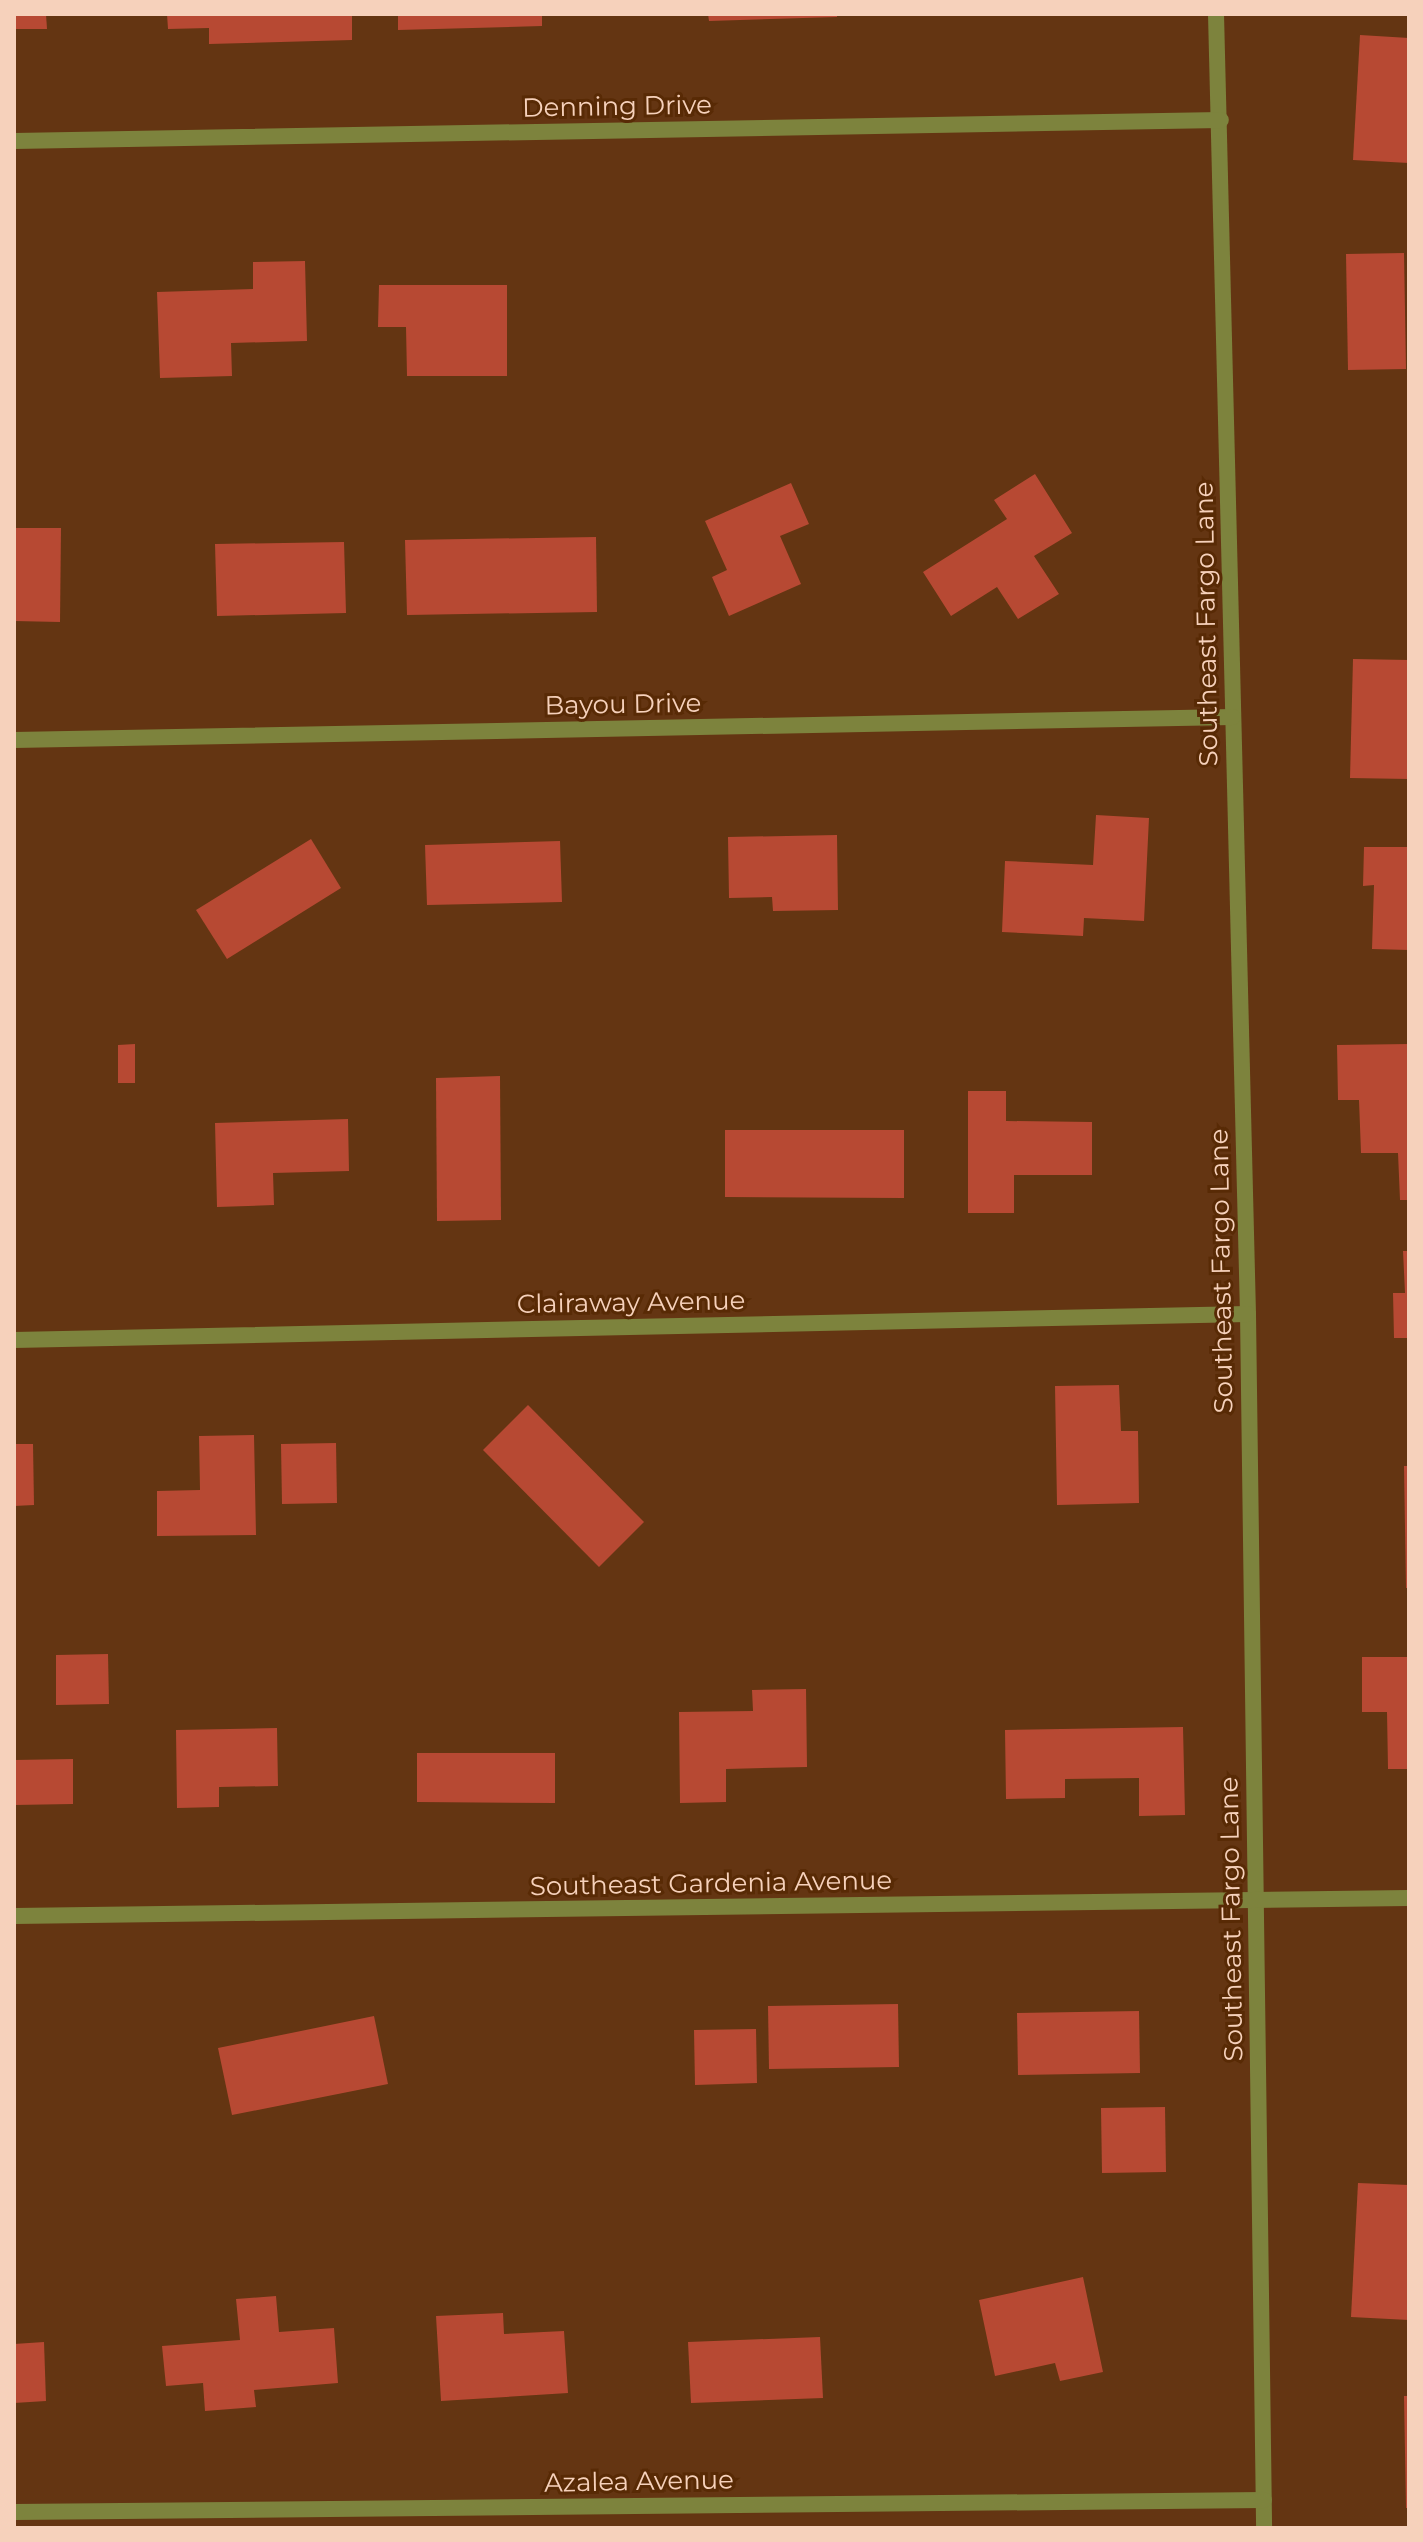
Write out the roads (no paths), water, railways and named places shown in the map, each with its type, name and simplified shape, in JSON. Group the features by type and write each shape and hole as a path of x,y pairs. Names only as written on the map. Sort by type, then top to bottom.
{"street":[{"name":"Southeast Fargo Lane","path":"1216,14 1248,1314 1264,2528"},
{"name":"Denning Drive","path":"14,141 1221,120"},
{"name":"Bayou Drive","path":"14,740 1233,717"},
{"name":"Clairaway Avenue","path":"14,1340 1248,1314"},
{"name":"Southeast Gardenia Avenue","path":"14,1916 1409,1898"},
{"name":"Azalea Avenue","path":"14,2512 1264,2500"}]}
